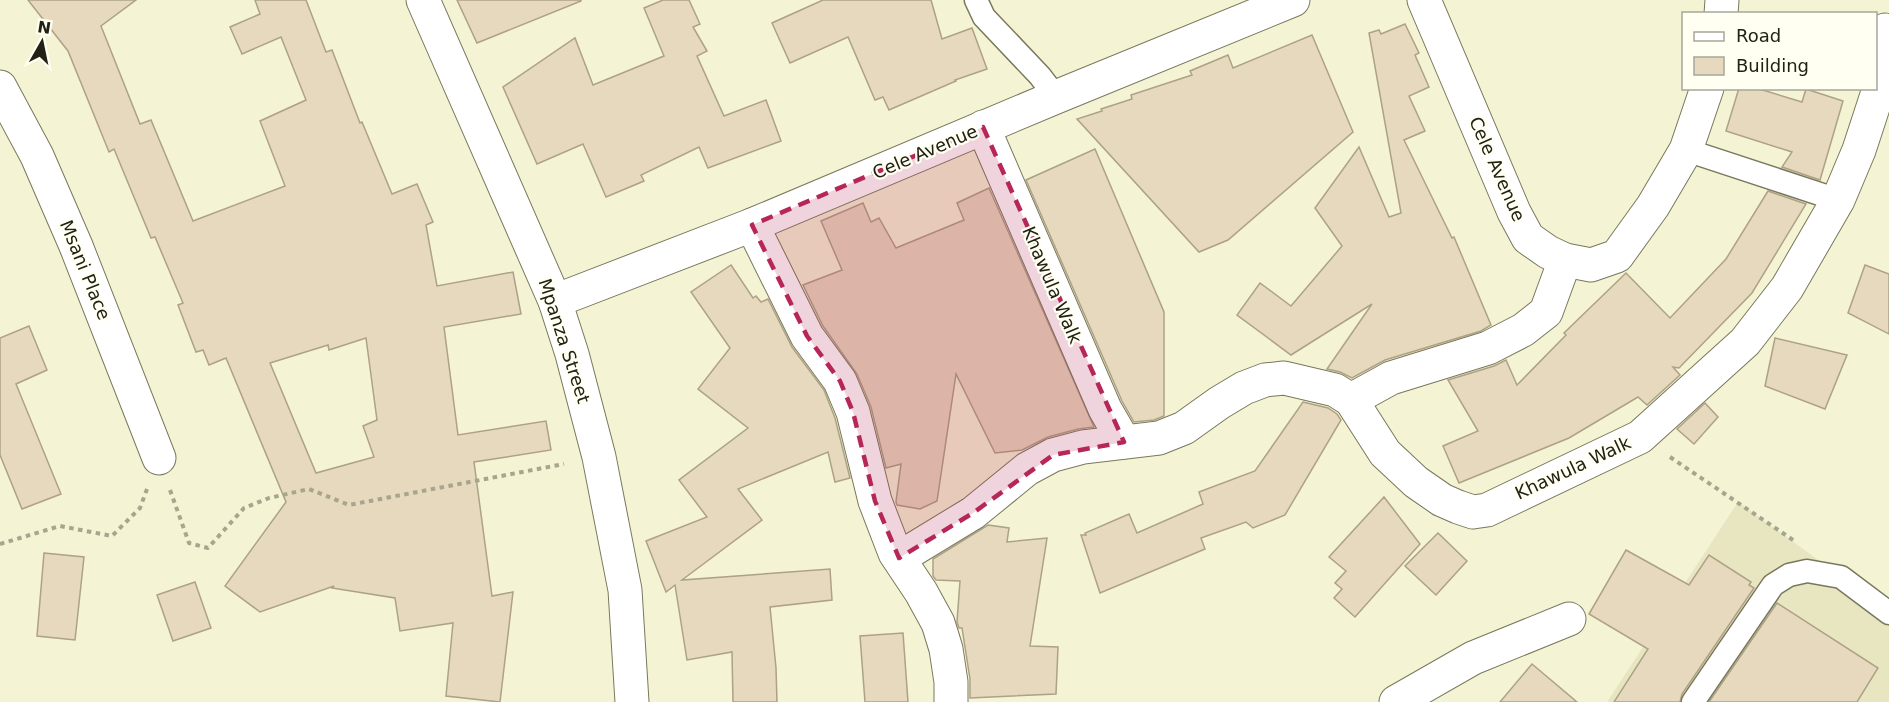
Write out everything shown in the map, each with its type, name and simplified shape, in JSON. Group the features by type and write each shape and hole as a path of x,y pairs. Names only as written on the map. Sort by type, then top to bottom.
{"street":[{"name":"Mpanza Street","path":"423,0 555,301 572,354 599,457 625,590 632,702"},
{"name":"Cele Avenue","path":"555,301 752,225 1293,0"},
{"name":"Cele Avenue","path":"1424,0 1514,212 1528,238 1548,252 1565,260 1591,265 1617,256 1653,206 1686,150 1706,90"},
{"name":"Khawula Walk","path":"1350,400 1385,453 1416,482 1442,500 1473,512 1486,510 1640,437 1745,342 1787,288 1838,200 1858,150 1877,95 1885,30"},
{"name":"Msani Place","path":"0,87 37,156 76,246 159,458"},
{"name":"Khawula Walk","path":"983,127 1105,409 1124,442"},
{"path":"752,225 807,336 840,381 854,412 875,501 898,558 938,622 946,649 951,682 951,702"},
{"path":"898,558 973,513 1027,469 1053,455 1083,447 1160,438 1184,428 1244,388 1265,380 1284,378 1315,385 1335,390 1350,400 1391,378 1488,348 1523,330 1546,312 1565,260"},
{"path":"1396,702 1473,658 1569,619"}],"lane":[{"path":"976,0 984,17 1040,76 1056,97"},
{"path":"1686,150 1838,200"},
{"path":"1693,702 1773,585 1789,576 1807,571 1841,577 1889,613"}],"path":[{"path":"1640,437 1819,558 1841,577"},
{"path":"159,458 189,543 208,548 244,508 309,489 349,505 599,457"},
{"path":"0,544 60,525 112,536 140,508 159,458"}],"highlighted area":[{"path":"983,127 1124,442 1053,455 973,513 899,558 875,501 853,412 840,381 807,336 752,225"}],"shaded area":[{"path":"1738,502 1889,611 1889,702 1607,702"}],"building":[{"path":"28,0 136,0 101,26 140,124 151,120 193,221 285,186 260,121 306,100 281,37 242,54 230,27 260,14 255,0 306,0 326,52 332,50 360,123 362,122 392,194 417,184 433,222 426,225 437,286 513,272 521,314 444,327 458,435 546,421 551,450 474,462 492,596 513,592 500,702 446,696 453,623 400,631 395,598 332,588 334,586 260,612 225,586 286,502 226,358 209,365 203,350 196,352 178,305 183,303 155,237 151,238 114,149 109,152 68,51","holes":["366,338 377,420 363,426 374,457 316,473 270,363 328,345 329,350"]},
{"path":"457,0 581,0 581,1 477,43"},
{"path":"663,0 689,0 700,24 693,27 707,51 697,56 724,116 766,100 781,141 708,168 699,147 641,175 644,181 606,197 583,144 537,164 503,87 575,38 593,85 664,56 644,8"},
{"path":"823,0 931,0 942,39 972,28 987,69 955,80 889,110 883,97 875,100 848,37 790,63 772,23"},
{"path":"1405,24 1419,53 1415,55 1429,87 1409,96 1425,131 1404,140 1452,238 1454,237 1491,325 1481,331 1385,360 1352,378 1327,369 1372,304 1291,355 1237,315 1260,283 1291,306 1342,246 1315,208 1359,147 1389,217 1401,213 1369,33 1379,30 1381,34"},
{"path":"1312,35 1353,132 1228,240 1199,252 1077,119 1132,99 1131,95 1192,75 1190,71 1228,55 1233,68"},
{"path":"1738,90 1763,90 1802,102 1806,90 1809,90 1843,101 1820,180 1782,167 1792,152 1726,131"},
{"path":"1095,149 1164,312 1164,416 1154,420 1134,422 1122,401 1026,180"},
{"path":"989,188 1094,427 1048,437 1022,450 995,453 956,374 937,501 920,509 897,505 901,464 886,468 871,407 857,374 823,326 803,285 842,270 821,221 863,203 871,222 879,218 896,248 964,220 957,203"},
{"path":"1768,191 1806,204 1752,293 1679,368 1673,367 1680,375 1647,405 1638,397 1569,438 1459,483 1443,446 1478,431 1448,380 1506,360 1517,385 1566,335 1564,333 1626,273 1670,318 1726,259"},
{"path":"731,265 753,298 756,296 761,302 768,299 792,347 824,390 835,418 850,478 835,482 828,452 738,489 762,520 682,580 830,569 832,600 770,607 777,702 733,702 732,652 687,660 675,585 666,592 646,541 707,517 679,480 748,428 698,389 730,348 691,292"},
{"path":"1865,265 1889,274 1889,334 1848,313"},
{"path":"29,326 47,370 16,384 61,494 22,509 0,455 0,338"},
{"path":"1775,338 1847,355 1825,409 1765,386"},
{"path":"1303,402 1328,408 1341,420 1285,515 1253,528 1246,522 1201,538 1205,549 1100,593 1081,535 1086,535 1085,533 1129,514 1137,533 1203,504 1199,492 1255,471"},
{"path":"1705,403 1718,417 1694,444 1677,429"},
{"path":"1384,497 1420,544 1355,617 1334,598 1342,589 1335,583 1346,571 1329,557"},
{"path":"988,525 1009,528 1007,542 1047,538 1030,646 1058,647 1056,694 970,698 970,679 962,628 959,628 957,622 960,581 936,580 933,576 933,559"},
{"path":"1438,533 1467,561 1436,595 1405,566"},
{"path":"1626,550 1689,585 1709,555 1751,582 1749,585 1754,588 1682,694 1680,702 1614,702 1648,649 1589,614"},
{"path":"44,553 84,557 75,640 37,636"},
{"path":"195,582 211,628 173,641 157,595"},
{"path":"1777,603 1878,668 1857,702 1709,702"},
{"path":"903,633 908,702 865,702 860,636"},
{"path":"1532,664 1577,702 1500,702"}]}
